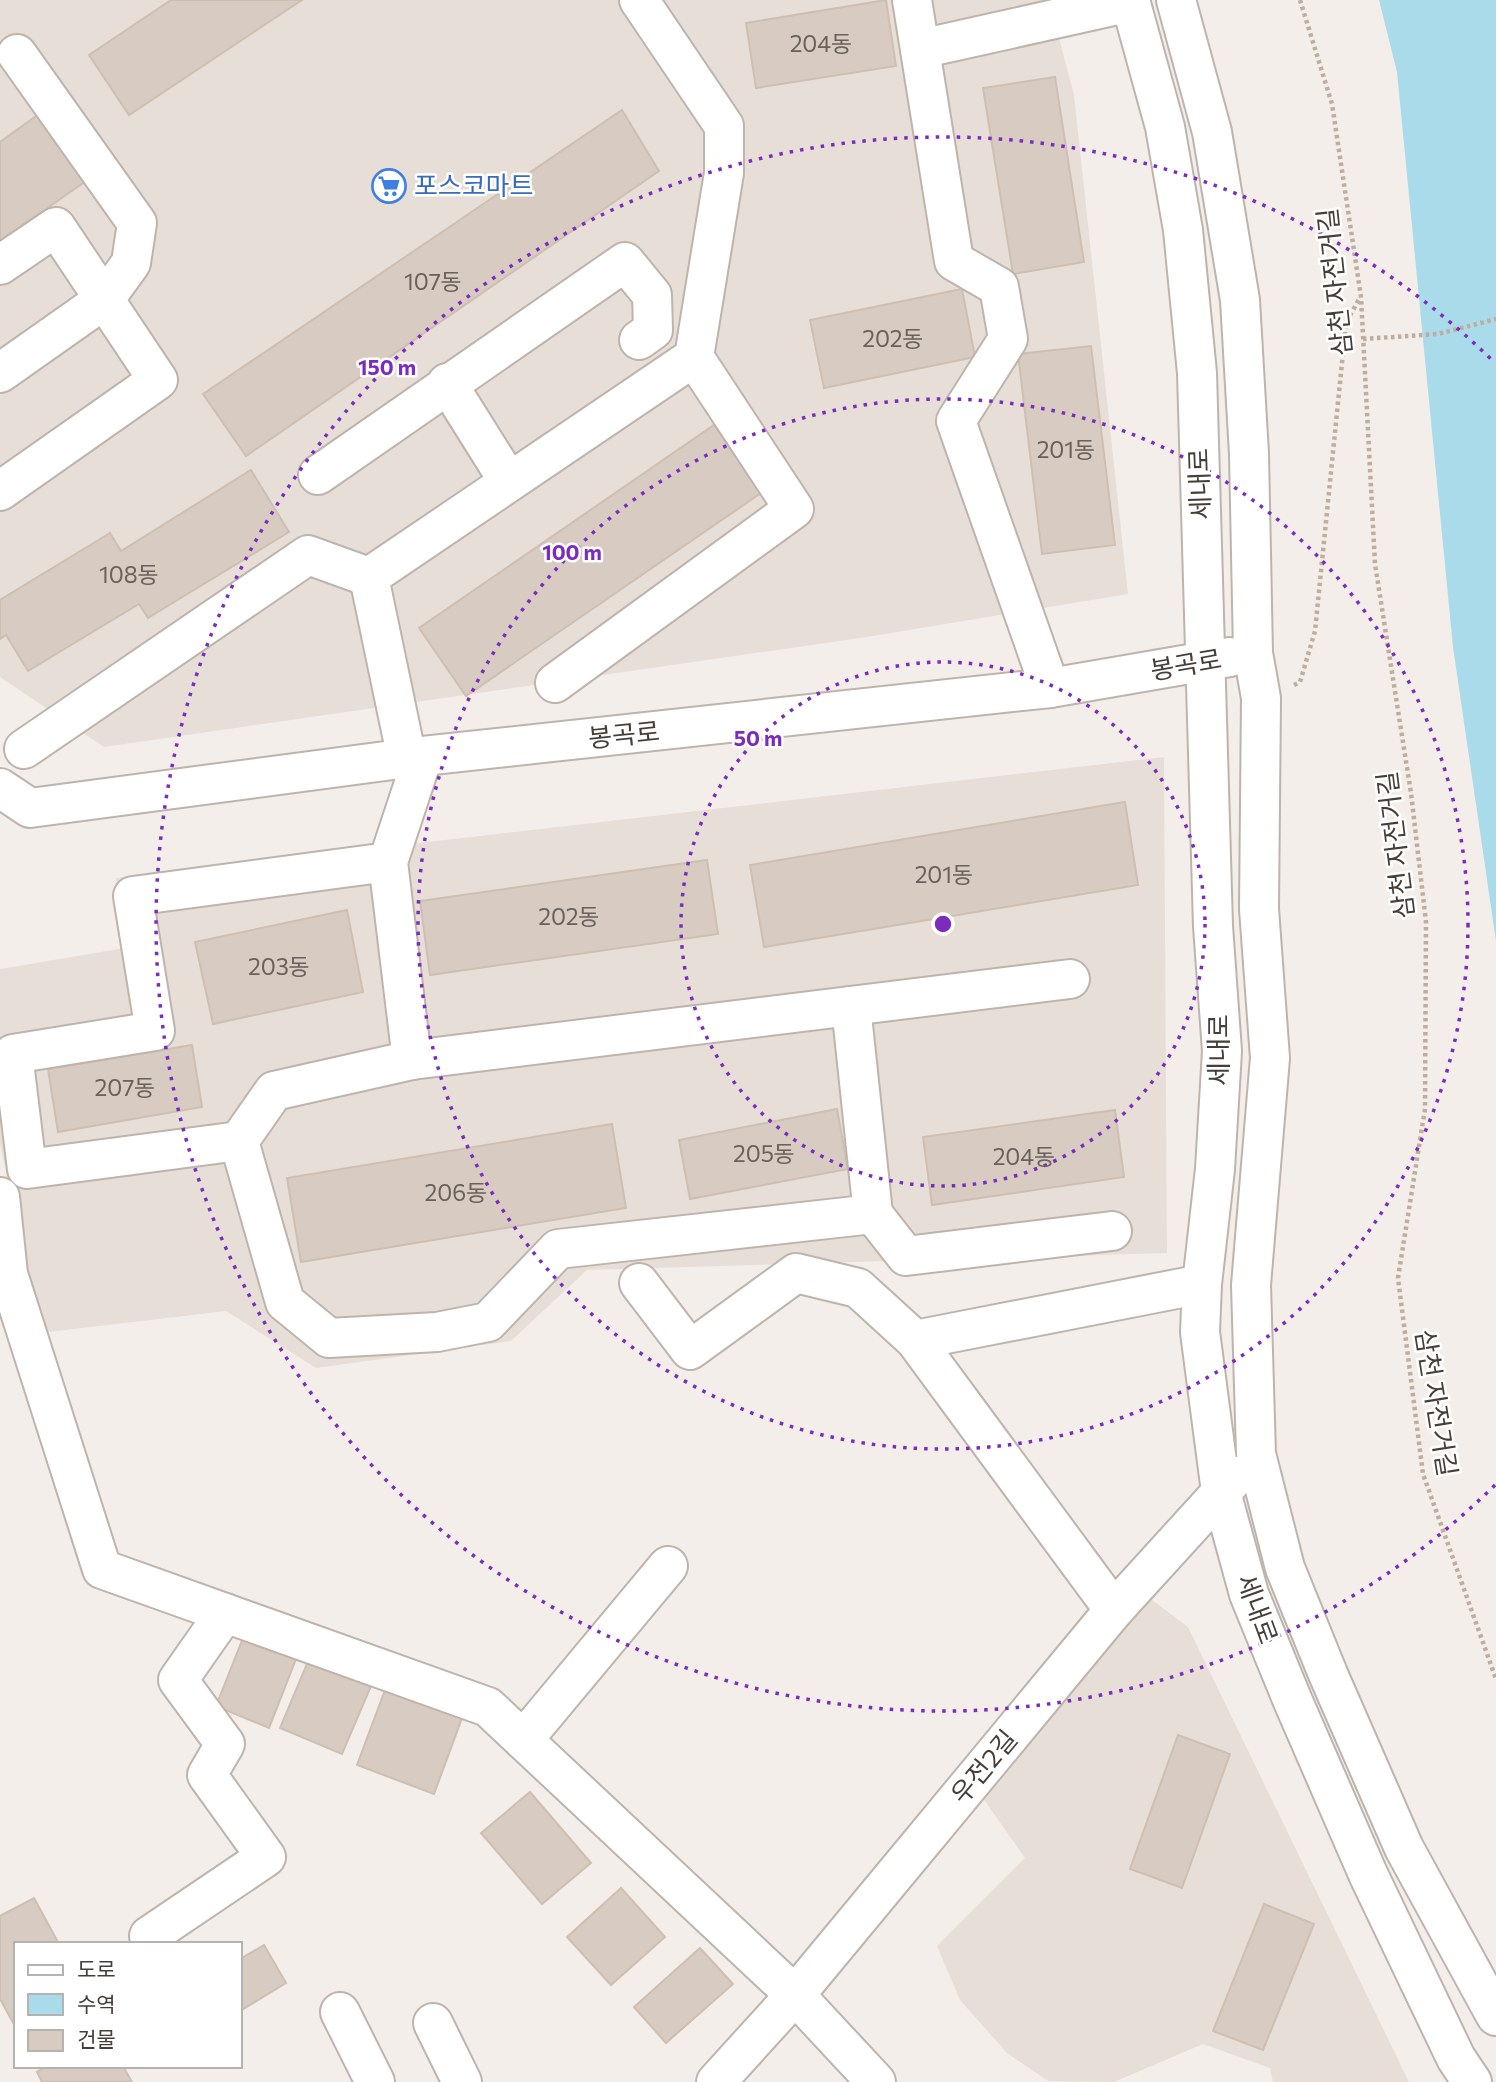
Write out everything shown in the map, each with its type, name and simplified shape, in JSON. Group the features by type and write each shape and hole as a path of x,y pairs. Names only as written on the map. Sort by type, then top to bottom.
{"street":[{"path":"555,682 794,509 694,356 723,173 724,126 639,0"},
{"path":"912,0 954,261 999,288 1008,339 956,421 1050,688"},
{"name":"세내로","path":"1176,0 1212,132 1240,300 1249,454 1253,653 1261,698 1259,909 1270,1058 1251,1285 1256,1454 1285,1569 1328,1674 1405,1848 1496,2016"},
{"path":"920,49 1130,1"},
{"name":"세내로","path":"1130,1 1165,127 1183,230 1197,373 1213,926 1222,1051 1215,1169 1202,1284 1200,1332 1221,1492 1249,1594 1292,1699 1368,1874 1464,2070"},
{"path":"0,373 105,299 131,263 137,223 6,49"},
{"path":"0,265 56,227 158,380 0,491"},
{"path":"318,475 625,262 652,295 653,330 639,340"},
{"path":"369,577 694,356"},
{"path":"447,383 509,482"},
{"path":"24,749 308,555 369,577"},
{"path":"369,577 415,757 388,862 412,1060"},
{"name":"봉곡로","path":"0,788 30,808 415,757 1050,688 1253,653"},
{"path":"388,862 133,896 155,1031 13,1054 27,1169 239,1141 274,1091 412,1060 1070,979"},
{"path":"851,1006 873,1214 906,1256 1112,1231"},
{"path":"239,1141 285,1302 329,1338 437,1332 488,1322 558,1250 873,1214"},
{"path":"0,1197 4,1275 102,1569 488,1707 795,1995 876,2082"},
{"path":"639,1283 690,1350 796,1273 858,1287 915,1339 1114,1610"},
{"path":"915,1339 1202,1284"},
{"name":"우전2길","path":"716,2082 795,1995 1114,1610 1256,1454"},
{"path":"523,1740 668,1566"},
{"path":"149,1936 266,1857 207,1775 225,1744 178,1680 225,1613"},
{"path":"340,2012 375,2082"},
{"path":"433,2023 462,2082"}],"path":[{"name":"삼천 자전거길","path":"1300,0 1332,104 1361,297 1375,565 1410,793 1426,922 1425,1109 1398,1278 1423,1474 1496,1679"},
{"path":"1261,698 1300,682 1315,631 1346,323 1361,297"},
{"path":"1363,339 1438,334 1496,319"}],"shaded area":[{"path":"0,0 1049,0 1074,95 1128,594 867,637 104,747 0,677"},
{"path":"1164,757 1167,1253 587,1270 511,1341 316,1368 226,1311 40,1333 0,1144 0,969 125,948 116,878"},
{"path":"1147,1596 1188,1627 1409,2082 1273,2082 1270,2068 1203,2044 1114,2082 1048,2081 1007,2053 960,2000 937,1946 1025,1858 982,1797"}],"water":[{"path":"1379,0 1496,0 1496,941 1453,647 1397,72"}],"building":[{"path":"171,0 302,0 129,115 89,55"},
{"path":"886,0 896,66 756,88 746,23"},
{"path":"1055,77 1084,262 1013,274 983,88"},
{"path":"622,110 659,171 246,456 203,394"},
{"path":"39,114 86,181 0,241 0,142"},
{"path":"962,289 975,357 824,388 810,320"},
{"path":"1091,346 1115,545 1042,554 1018,354"},
{"path":"714,425 761,493 466,696 419,628"},
{"path":"251,470 289,532 148,618 139,604 28,671 6,635 0,639 0,600 110,533 121,551"},
{"path":"1125,802 1138,885 764,947 750,865"},
{"path":"707,860 718,934 430,975 420,901"},
{"path":"347,910 363,992 213,1024 195,942"},
{"path":"192,1045 202,1107 58,1132 48,1069"},
{"path":"837,1109 848,1169 690,1199 679,1140"},
{"path":"1115,1110 1124,1177 932,1205 923,1137"},
{"path":"612,1124 626,1208 301,1262 287,1178"},
{"path":"243,1638 296,1659 269,1728 216,1706"},
{"path":"309,1659 371,1686 342,1754 280,1728"},
{"path":"385,1690 462,1718 434,1794 357,1765"},
{"path":"1178,1735 1230,1754 1182,1888 1130,1869"},
{"path":"530,1792 591,1863 542,1904 481,1833"},
{"path":"621,1888 665,1937 611,1985 567,1937"},
{"path":"34,1898 58,1942 14,1942 14,2024 0,1999 0,1916"},
{"path":"1264,1904 1314,1924 1263,2050 1213,2031"},
{"path":"264,1945 286,1983 242,2010 242,1958"},
{"path":"700,1948 733,1984 666,2043 634,2007"},
{"path":"44,2068 124,2068 132,2082 42,2082 37,2072"}],"place":[{"name":"포스코마트","path":"389,186"}]}
